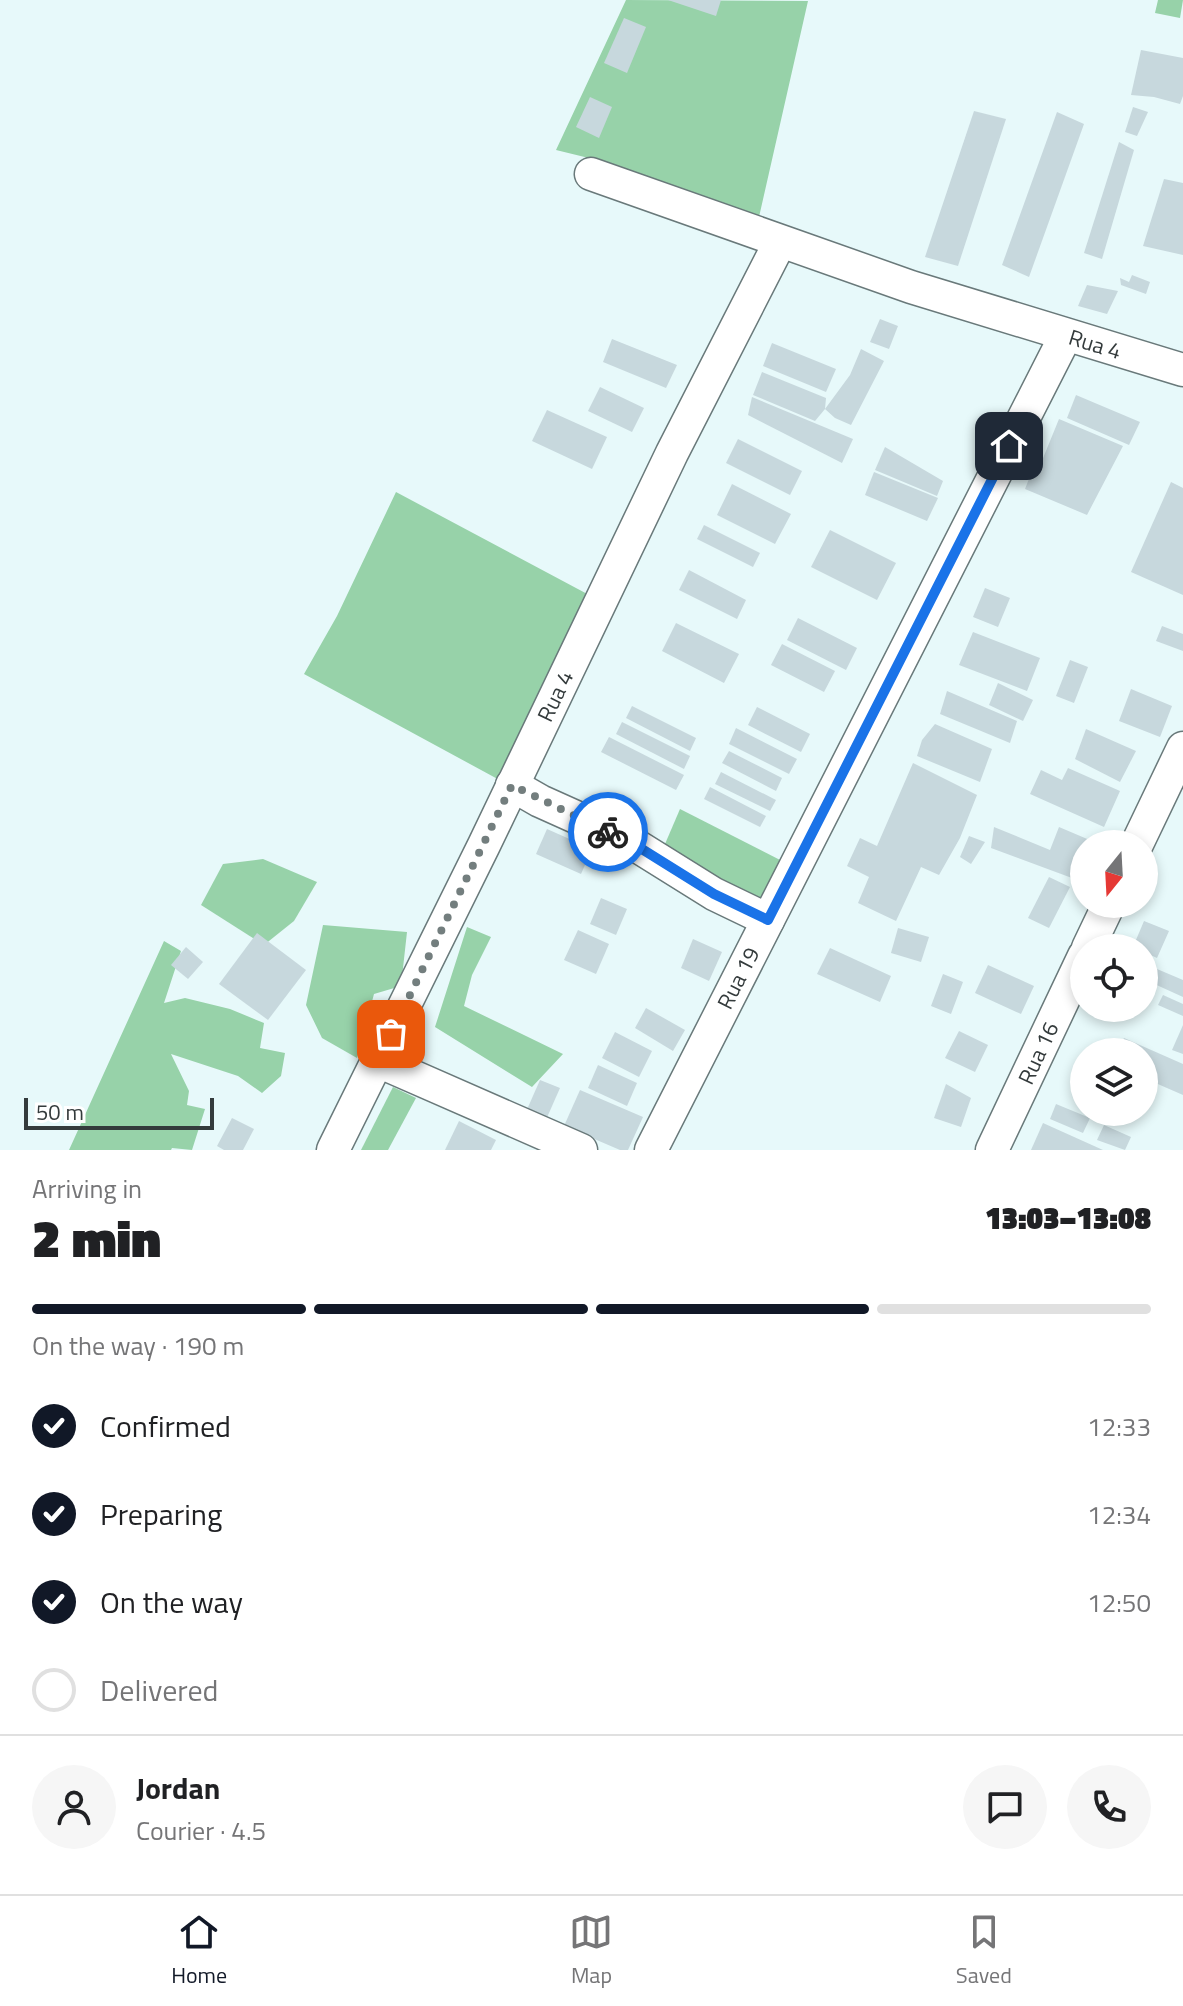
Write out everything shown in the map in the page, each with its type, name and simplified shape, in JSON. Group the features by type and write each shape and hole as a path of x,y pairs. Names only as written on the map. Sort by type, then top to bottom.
{"street":[{"name":"Rua 4","path":"591,174 911,287 1183,370"},
{"name":"Rua 4","path":"333,1150 672,453 780,242"},
{"name":"Rua 19","path":"662,1146 768,920 1066,335"},
{"path":"1144,830 1183,748"},
{"path":"512,785 629,841 714,894 768,920"},
{"name":"Rua 16","path":"992,1150 1070,986"},
{"path":"378,1061 581,1150"}],"green space":[{"path":"626,0 808,1 759,217 601,161 556,150"},
{"path":"1158,0 1183,0 1180,18 1155,13"},
{"path":"396,492 591,596 505,783 304,674 337,616"},
{"path":"680,809 786,863 765,910 662,851"},
{"path":"263,859 317,882 294,921 264,945 201,905 223,864"},
{"path":"323,925 407,932 401,986 374,994 357,1058 322,1038 306,1005"},
{"path":"467,927 491,937 472,975 464,1006 563,1054 532,1087 435,1027"},
{"path":"164,941 181,951 164,1003 185,998 230,1009 264,1023 260,1048 285,1053 281,1076 262,1093 238,1076 171,1054 189,1091 187,1105 205,1109 192,1150 69,1150"},
{"path":"393,1087 416,1098 388,1150 361,1150"}],"building":[{"path":"668,0 721,0 716,16"},
{"path":"624,18 646,27 627,73 604,63"},
{"path":"1141,50 1183,58 1183,96 1180,104 1131,95"},
{"path":"590,97 612,107 599,138 576,127"},
{"path":"1133,107 1148,112 1137,136 1125,132"},
{"path":"974,111 1006,119 958,266 925,257"},
{"path":"1057,112 1084,124 1029,277 1002,265"},
{"path":"1119,142 1134,150 1102,259 1084,253"},
{"path":"1164,179 1183,183 1183,255 1143,246"},
{"path":"1132,275 1150,282 1146,294 1121,285 1120,278 1129,282"},
{"path":"1087,285 1118,291 1107,314 1078,306"},
{"path":"880,319 898,326 889,349 870,342"},
{"path":"612,339 677,365 666,388 603,362"},
{"path":"772,343 836,369 826,392 763,366"},
{"path":"861,349 884,361 851,425 835,418 825,409 850,375"},
{"path":"762,372 826,398 825,409 815,421 753,395"},
{"path":"600,387 644,408 632,432 588,411"},
{"path":"1076,395 1140,422 1129,445 1067,418"},
{"path":"752,397 853,439 842,463 748,415"},
{"path":"547,410 607,437 592,469 532,441"},
{"path":"1059,419 1123,446 1087,515 1025,489 1034,466 1039,468"},
{"path":"738,439 802,471 790,495 726,463"},
{"path":"885,447 943,481 937,496 875,470"},
{"path":"874,472 938,498 927,521 865,495"},
{"path":"1171,482 1183,488 1183,595 1131,572"},
{"path":"732,484 791,514 775,544 717,515"},
{"path":"704,525 760,553 753,567 697,539"},
{"path":"830,530 896,563 877,600 811,567"},
{"path":"689,570 746,600 737,619 679,590"},
{"path":"985,588 1010,598 998,627 973,617"},
{"path":"798,618 857,648 846,670 787,640"},
{"path":"676,623 739,654 724,683 662,651"},
{"path":"1162,626 1183,634 1183,651 1156,641"},
{"path":"973,632 1040,658 1027,691 959,665"},
{"path":"782,644 835,671 824,692 771,665"},
{"path":"1070,660 1088,667 1074,703 1056,696"},
{"path":"998,683 1033,700 1023,721 989,705"},
{"path":"1131,689 1172,706 1160,737 1119,721"},
{"path":"947,691 1017,721 1010,743 940,714"},
{"path":"632,706 696,738 690,751 626,718"},
{"path":"757,707 810,734 801,752 748,725"},
{"path":"622,722 690,756 684,769 616,734"},
{"path":"935,724 992,749 980,782 917,756 922,740"},
{"path":"736,728 797,759 789,774 729,744"},
{"path":"1086,729 1136,751 1120,782 1075,759"},
{"path":"609,737 684,775 676,790 601,752"},
{"path":"729,751 782,778 776,791 722,763"},
{"path":"913,763 977,795 960,838 939,875 921,867 896,921 858,903 869,877 847,866 860,838 877,846"},
{"path":"1068,768 1120,791 1104,827 1030,794 1041,770 1062,780"},
{"path":"721,772 776,800 770,811 715,784"},
{"path":"710,787 766,816 760,827 704,799"},
{"path":"994,827 1050,850 1059,827 1070,832 1070,877 991,848"},
{"path":"547,829 592,849 581,874 536,854"},
{"path":"969,836 985,842 971,864 960,857"},
{"path":"1049,877 1070,887 1049,928 1028,918"},
{"path":"601,898 627,909 616,935 590,924"},
{"path":"1144,921 1169,931 1158,956 1158,934 1138,934"},
{"path":"898,928 929,937 921,962 891,953"},
{"path":"578,930 609,944 596,974 564,960"},
{"path":"257,933 306,970 268,1020 219,984"},
{"path":"693,939 722,952 709,981 681,968"},
{"path":"186,947 203,962 188,979 171,965"},
{"path":"830,948 891,976 880,1002 817,974"},
{"path":"988,965 1034,986 1021,1014 975,993"},
{"path":"1158,969 1183,980 1183,997 1158,986"},
{"path":"943,974 963,982 951,1014 931,1006"},
{"path":"1163,995 1183,1004 1183,1016 1158,1005"},
{"path":"646,1008 685,1030 673,1051 635,1028"},
{"path":"1183,1025 1183,1054 1172,1050"},
{"path":"959,1031 988,1045 975,1072 945,1058"},
{"path":"615,1032 652,1051 639,1077 602,1058"},
{"path":"1158,1053 1183,1064 1183,1095 1158,1084"},
{"path":"598,1065 637,1083 627,1106 588,1088"},
{"path":"540,1080 560,1088 545,1122 525,1114"},
{"path":"946,1084 971,1098 961,1127 934,1118"},
{"path":"580,1090 643,1117 628,1150 620,1150 564,1126"},
{"path":"1056,1104 1070,1110 1070,1126 1086,1126 1083,1133 1050,1119"},
{"path":"232,1118 254,1129 243,1150 224,1150 217,1146"},
{"path":"459,1121 496,1140 491,1150 445,1150"},
{"path":"1043,1123 1103,1150 1031,1150"},
{"path":"1104,1126 1131,1137 1125,1150 1097,1140"}],"way so far":[{"path":"391,1034 512,785 608,832"}],"route":[{"path":"608,832 629,841 714,894 768,920 1009,446"}]}
